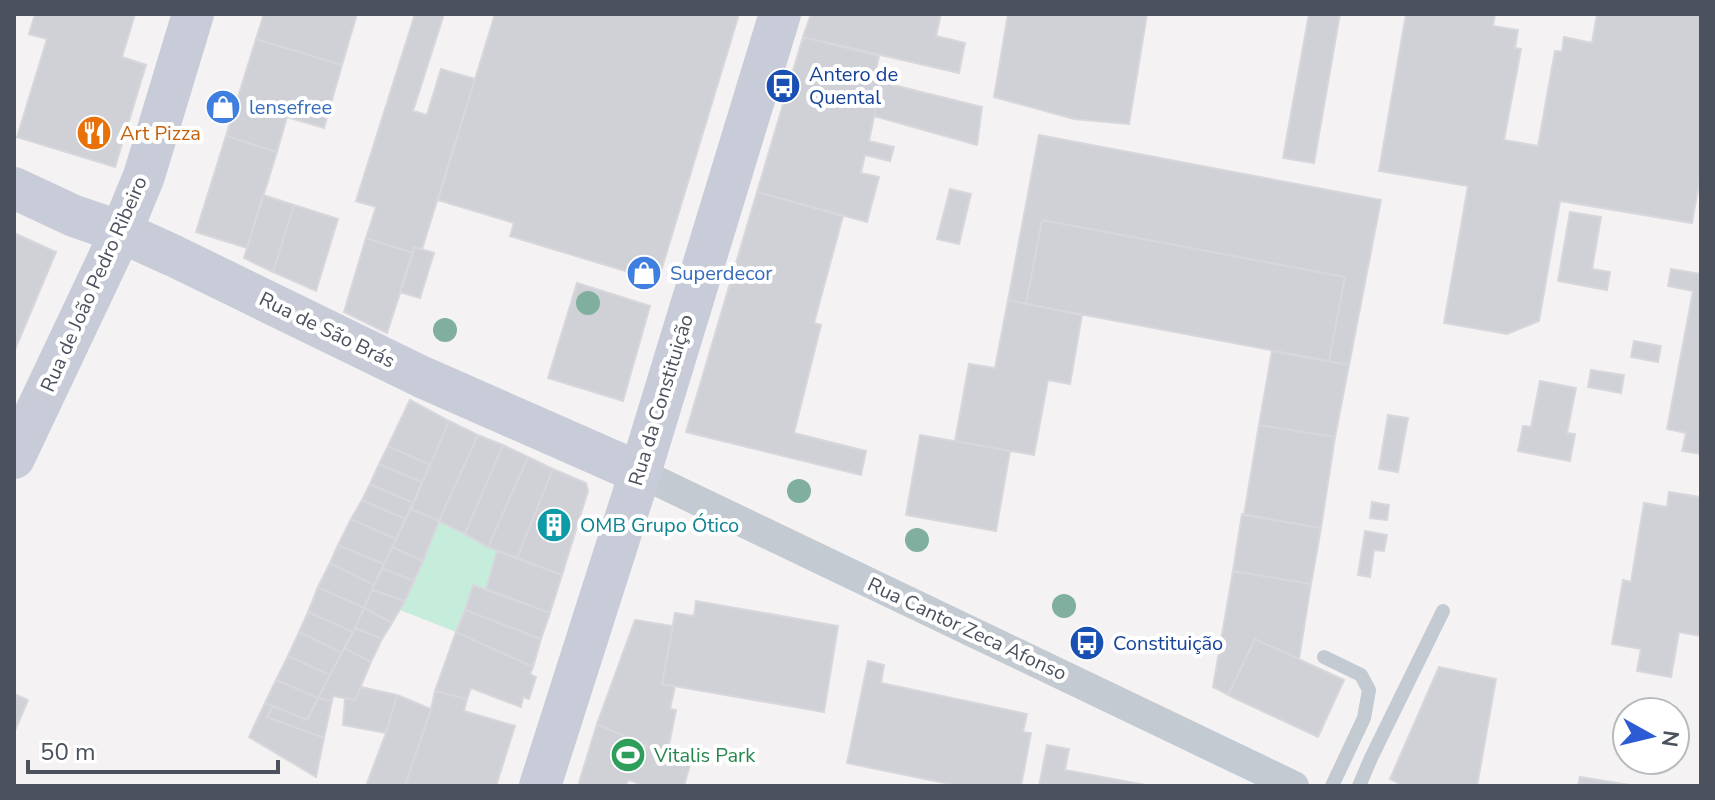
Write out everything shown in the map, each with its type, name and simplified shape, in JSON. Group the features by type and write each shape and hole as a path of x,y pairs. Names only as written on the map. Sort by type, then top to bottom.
{"main road":[{"name":"Rua de João Pedro Ribeiro","path":"14,458 121,232 144,176 193,14"},
{"name":"Rua da Constituição","path":"540,786 640,473 780,14"},
{"name":"Rua de São Brás","path":"14,188 74,216 121,232 422,377 640,473"}],"street":[{"name":"Rua Cantor Zeca Afonso","path":"640,473 1294,786"}],"lane":[{"path":"1359,786 1443,611"},
{"path":"1324,657 1361,675 1369,690 1364,718 1332,786"}],"green space":[{"path":"439,521 497,551 486,589 473,585 456,632 400,610"}],"building":[{"path":"35,14 135,14 122,57 146,65 115,167 17,137 47,39 29,34"},
{"path":"264,14 357,14 342,65 256,39"},
{"path":"415,14 444,14 413,111 427,115 441,69 475,79 422,249 414,247 413,253 366,238 376,207 356,201"},
{"path":"495,14 739,14 658,281 510,236 514,223 438,200"},
{"path":"811,14 941,14 936,36 965,43 959,73 803,37"},
{"path":"1008,14 1147,14 1129,124 1074,119 994,97"},
{"path":"1309,14 1340,14 1314,163 1283,158"},
{"path":"1406,14 1495,14 1493,26 1518,30 1515,48 1521,49 1504,140 1538,146 1555,51 1562,52 1564,37 1592,43 1597,14 1701,14 1701,172 1692,223 1560,201 1539,321 1507,334 1444,323 1468,186 1379,171"},
{"path":"803,37 879,56 874,79 881,82 869,141 894,147 890,161 865,155 861,173 879,177 867,222 757,192"},
{"path":"256,39 342,65 324,128 287,117 277,152 226,136"},
{"path":"881,82 982,107 977,145 874,116"},
{"path":"1039,135 1381,200 1349,365 1329,361 1345,277 1042,220 1026,304 1008,300"},
{"path":"226,136 277,152 247,248 196,232"},
{"path":"950,189 971,194 959,244 937,239"},
{"path":"757,192 843,216 814,323 821,325 794,433 866,451 861,475 686,432"},
{"path":"263,195 294,205 273,272 244,258"},
{"path":"294,205 338,219 316,291 273,272"},
{"path":"1570,212 1601,217 1592,269 1610,272 1607,290 1558,281"},
{"path":"1042,220 1345,277 1329,361 1026,304"},
{"path":"14,233 56,252 14,352"},
{"path":"366,238 413,253 387,333 344,312"},
{"path":"414,247 434,253 420,298 400,292"},
{"path":"1671,269 1701,274 1701,454 1682,451 1686,433 1667,429 1693,291 1668,286"},
{"path":"577,283 650,306 623,401 548,378"},
{"path":"1008,300 1082,315 1070,384 1048,380 1034,455 955,441 969,364 995,368"},
{"path":"1634,341 1661,346 1658,362 1631,357"},
{"path":"1272,351 1349,365 1335,437 1259,425"},
{"path":"1591,370 1624,375 1621,393 1588,387"},
{"path":"1540,381 1576,388 1567,433 1575,434 1570,461 1518,451 1523,426 1531,427"},
{"path":"410,400 449,421 430,465 388,446"},
{"path":"1388,415 1408,418 1398,472 1379,469"},
{"path":"449,421 478,435 439,521 411,509"},
{"path":"1259,425 1335,437 1321,528 1244,515"},
{"path":"478,435 503,445 465,534 439,521"},
{"path":"920,435 1010,451 996,531 906,515"},
{"path":"503,445 528,457 488,547 465,534"},
{"path":"388,446 430,465 422,482 379,464"},
{"path":"528,457 553,469 517,558 488,547"},
{"path":"379,464 422,482 413,503 370,484"},
{"name":"OMB Grupo Ótico","path":"553,469 586,483 588,491 562,575 517,558"},
{"path":"370,484 413,503 405,519 362,500"},
{"path":"1669,492 1701,497 1701,636 1679,632 1671,677 1637,671 1641,649 1612,644 1623,580 1631,582 1644,503 1667,507"},
{"path":"362,500 405,519 396,539 351,519"},
{"path":"1372,502 1389,505 1387,520 1370,518"},
{"path":"411,509 439,521 423,561 392,547"},
{"path":"1242,514 1321,528 1311,584 1233,571"},
{"path":"351,519 396,539 384,564 338,545"},
{"path":"1365,531 1387,535 1384,551 1374,550 1370,577 1358,575"},
{"path":"338,545 384,564 374,585 330,563"},
{"path":"392,547 423,561 414,581 382,568"},
{"path":"497,551 562,575 550,613 486,589"},
{"path":"330,563 374,585 364,608 318,587"},
{"path":"382,568 414,581 405,601 372,590"},
{"path":"1233,571 1311,584 1299,659 1255,639 1228,695 1213,687"},
{"path":"473,585 550,613 541,639 465,610"},
{"path":"318,587 364,608 353,632 308,612"},
{"path":"372,590 405,601 392,623 364,608"},
{"path":"696,601 838,626 824,712 662,684 675,613 694,616"},
{"path":"364,608 392,623 382,639 355,628"},
{"path":"465,610 541,639 533,667 456,632"},
{"path":"308,612 353,632 342,653 299,632"},
{"path":"635,620 673,626 662,684 675,686 670,709 676,710 667,755 597,724"},
{"path":"355,628 382,639 371,662 344,648"},
{"path":"299,632 342,653 330,675 288,656"},
{"path":"456,632 533,667 530,674 536,677 529,699 523,697 521,707 471,688 467,699 435,691"},
{"path":"1255,639 1344,680 1318,737 1228,695"},
{"path":"344,648 371,662 355,700 333,696 332,701 318,698"},
{"path":"288,656 330,675 318,698 276,680"},
{"path":"868,661 884,665 881,683 1027,714 1023,732 1031,733 1021,786 959,786 847,763"},
{"path":"1439,667 1496,679 1477,786 1404,786 1390,779"},
{"path":"276,680 318,698 307,720 265,703"},
{"path":"361,687 397,695 386,733 343,725 345,698 355,700"},
{"path":"435,691 467,699 464,711 515,726 496,786 405,786"},
{"path":"14,694 28,700 14,733"},
{"path":"397,695 431,709 405,786 366,786 386,733"},
{"path":"318,698 332,701 324,738 267,717 273,706 307,720"},
{"path":"265,703 273,706 267,717 324,738 316,777 249,737"},
{"name":"Vitalis Park","path":"597,724 690,765 684,786 646,786 629,780 624,786 578,786"},
{"path":"1047,745 1069,749 1065,770 1151,786 1039,786"},
{"path":"1580,777 1636,786 1578,786"}],"place":[{"name":"Antero de Quental","path":"783,86"},
{"name":"lensefree","path":"223,107"},
{"name":"Art Pizza","path":"94,133"},
{"name":"Superdecor","path":"644,273"},
{"name":"OMB Grupo Ótico","path":"554,525"},
{"name":"Constituição","path":"1087,643"},
{"name":"Vitalis Park","path":"628,755"}]}
